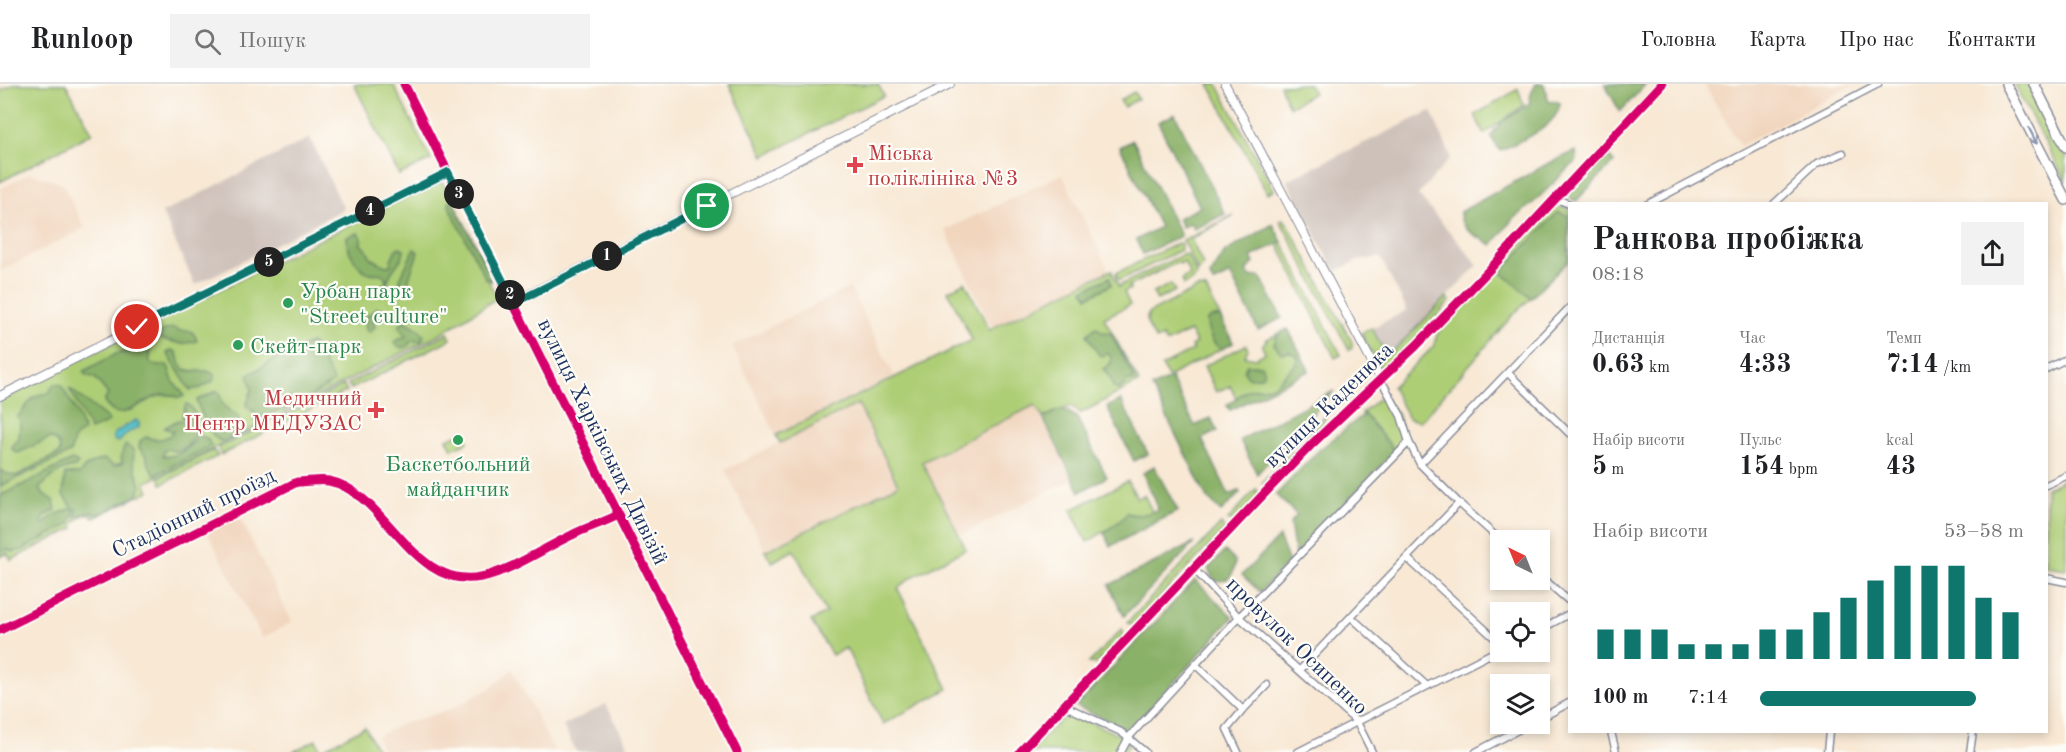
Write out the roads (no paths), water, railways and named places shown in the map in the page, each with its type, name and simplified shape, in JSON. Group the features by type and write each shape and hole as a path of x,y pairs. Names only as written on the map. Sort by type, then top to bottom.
{"main road":[{"path":"2006,84 2066,200"},
{"path":"2034,84 2066,147"}],"street":[{"name":"вулиця Харківських Дивізій","path":"404,84 737,752"},
{"path":"514,303 950,84"},
{"path":"1225,84 1401,416 1409,442 1420,464 1490,531"},
{"name":"вулиця Каденюка","path":"1020,752 1312,444 1381,380 1491,269 1554,198 1662,84"},
{"path":"1652,202 1878,84"},
{"path":"1776,202 1817,164 1843,153"},
{"path":"0,396 448,172"},
{"path":"1554,198 1568,204"},
{"path":"1420,464 1568,309"},
{"path":"2048,368 2066,359"},
{"path":"1508,373 1568,432"},
{"path":"1121,752 1129,736 1239,617 1409,442"},
{"path":"2048,484 2066,476"},
{"name":"Стадіонний проїзд","path":"0,630 297,482 329,480 354,492 425,563 442,573 453,576 479,578 497,572 618,515"},
{"path":"1300,670 1459,503"},
{"path":"1407,558 1490,634"},
{"name":"провулок Осипенко","path":"1193,568 1239,617 1357,722 1372,752"},
{"path":"2048,578 2066,582"},
{"path":"1550,584 1568,600"},
{"path":"1550,624 1568,615"},
{"path":"1351,617 1427,686"},
{"path":"1298,752 1490,654"},
{"path":"1196,665 1242,710"},
{"path":"1238,752 1227,729 1267,685"},
{"path":"1550,713 1568,704"},
{"path":"1064,705 1129,736 1145,752"},
{"path":"1611,733 1616,752"},
{"path":"1827,752 1828,733"},
{"path":"1970,752 1973,733"},
{"path":"1476,752 1510,734"}],"water":[{"path":"136,420 139,427 127,433 119,442 115,441 113,436 115,433"}],"place":[{"name":"Міська поліклініка №3","path":"855,165"},
{"name":"Урбан парк \"Street culture\"","path":"288,303"},
{"name":"Скейт-парк","path":"238,345"},
{"name":"Медичний Центр МЕДУЗАС","path":"376,410"},
{"name":"Баскетбольний майданчик","path":"458,440"}]}
